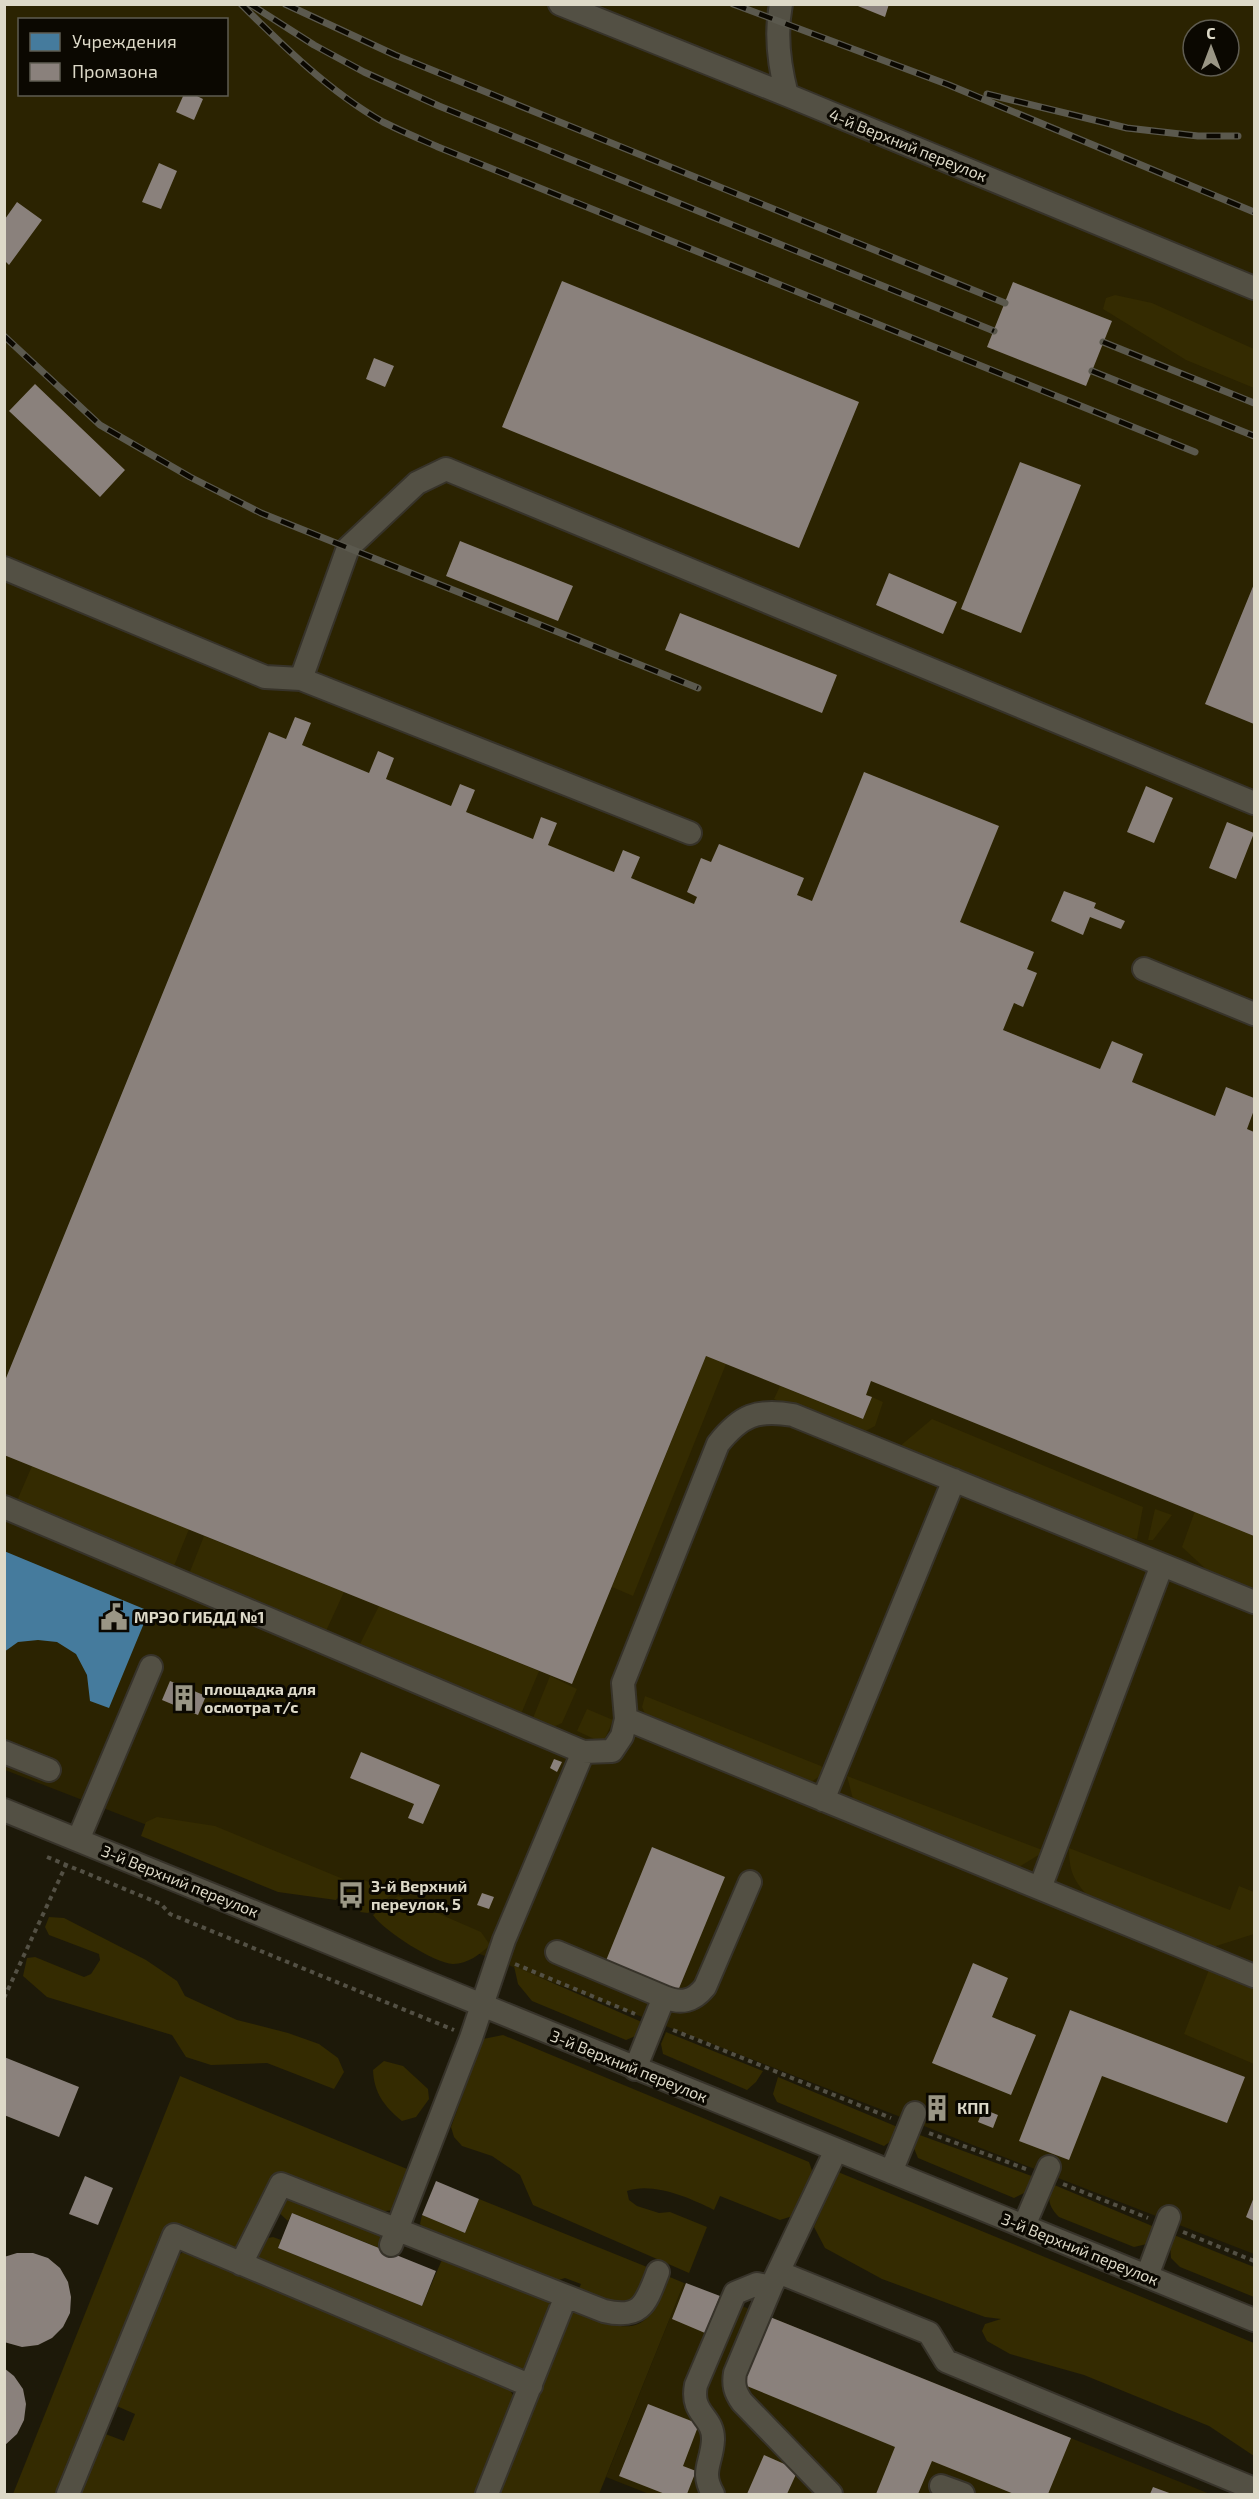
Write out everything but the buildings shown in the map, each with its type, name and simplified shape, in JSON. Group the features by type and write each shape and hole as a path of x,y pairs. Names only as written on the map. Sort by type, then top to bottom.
{"street":[{"name":"4-й Верхний переулок","path":"560,4 1254,288"},
{"path":"781,4 778,22 779,65 787,95"},
{"path":"301,679 348,548 417,483 446,469 1254,803"},
{"path":"4,568 265,677 301,679 690,833"},
{"path":"1144,969 1254,1014"},
{"path":"4,1507 583,1752 612,1751 622,1736 626,1719 623,1683 718,1444 731,1428 749,1415 771,1412 793,1415 1254,1602"},
{"path":"823,1800 954,1480"},
{"path":"1040,1888 1162,1565"},
{"path":"78,1840 151,1667"},
{"path":"626,1719 1254,1976"},
{"path":"4,1752 49,1770"},
{"path":"394,2237 483,2006 497,1942 583,1752"},
{"name":"3-й Верхний переулок","path":"4,1810 1254,2320"},
{"path":"556,1952 673,2001 687,2001 694,1998 705,1987 750,1882"},
{"path":"635,2069 664,1997"},
{"path":"891,2172 912,2119"},
{"path":"831,2494 736,2392 734,2383 735,2373 775,2279 836,2150"},
{"path":"1024,2226 1047,2172"},
{"path":"242,2264 281,2184 394,2237 604,2311 618,2314 641,2309 648,2299 658,2272"},
{"path":"1147,2276 1167,2221"},
{"path":"68,2494 174,2235 531,2386"},
{"path":"712,2494 706,2483 707,2463 714,2439 706,2417 697,2408 694,2398 696,2385 735,2293 775,2279 929,2333 946,2361 1254,2489"},
{"path":"487,2494 566,2296"},
{"path":"941,2486 963,2494"}],"path":[{"path":"47,1857 161,1904 170,1914 471,2038"},
{"path":"4,1998 66,1865"},
{"path":"497,1942 654,2022 1047,2172 1167,2221 1254,2261"}],"shaded area":[{"path":"4,5 1254,5 1254,2254 5,1770"},
{"path":"1115,295 1152,303 1254,349 1254,388 1186,360 1103,309 1106,298"},
{"path":"706,1356 726,1364 633,1596 612,1587"},
{"path":"780,1386 863,1419 872,1397 883,1402 875,1426 862,1433 774,1399"},
{"path":"932,1419 1143,1507 1137,1539 1121,1537 899,1447"},
{"path":"32,1466 189,1529 172,1571 16,1503"},
{"path":"1155,1509 1172,1515 1153,1540 1148,1540"},
{"path":"1195,1511 1254,1536 1254,1590 1208,1571 1182,1547"},
{"path":"204,1536 344,1592 326,1631 189,1574"},
{"path":"379,1606 539,1671 521,1714 360,1644"},
{"path":"550,1676 577,1689 562,1723 553,1727 533,1718"},
{"path":"645,1696 821,1766 826,1772 811,1782 646,1716 642,1707"},
{"path":"587,1709 613,1720 603,1743 577,1731"},
{"path":"847,1776 1045,1851 1019,1867 853,1799"},
{"path":"157,1817 215,1826 348,1881 336,1900 278,1892 141,1836 146,1822"},
{"path":"1069,1848 1230,1910 1239,1886 1254,1892 1254,1934 1213,1947 1088,1896 1073,1874"},
{"path":"362,1879 394,1893 368,1913 360,1912 365,1904 344,1897 350,1886"},
{"path":"398,1896 481,1932 490,1945 473,1958 458,1964 445,1962 422,1952 387,1929 373,1915"},
{"path":"49,1917 64,1918 146,1960 177,1981 185,1996 237,2020 288,2033 319,2044 338,2058 344,2072 334,2089 267,2063 211,2065 186,2057 172,2035 47,1997 23,1976 27,1958 35,1957 84,1977 91,1974 100,1960 99,1954 49,1935 45,1927"},
{"path":"514,1966 644,2023 638,2035 626,2040 532,2001 518,1984"},
{"path":"1210,1967 1254,1987 1254,2064 1184,2034"},
{"path":"666,2032 763,2071 747,2090 663,2054 661,2044"},
{"path":"503,2035 809,2162 815,2179 799,2214 780,2220 720,2196 714,2210 683,2196 660,2190 648,2188 627,2191 629,2200 637,2206 659,2213 670,2212 707,2227 689,2273 533,2205 520,2175 492,2156 462,2146 454,2137 451,2127 483,2039"},
{"path":"384,2061 403,2066 428,2089 429,2099 416,2117 402,2121 381,2098 375,2086 373,2070"},
{"path":"180,2076 412,2171 395,2210 377,2212 277,2172 243,2244 237,2248 228,2249 170,2224 60,2494 13,2494"},
{"path":"778,2077 900,2128 894,2139 884,2146 777,2102 773,2094"},
{"path":"917,2134 1037,2178 1028,2191 1014,2198 918,2158 913,2146"},
{"path":"838,2172 1254,2343 1254,2456 1209,2426 1084,2375 1010,2354 987,2341 982,2331 985,2324 1001,2319 985,2317 882,2279 825,2248 814,2227"},
{"path":"1052,2184 1157,2228 1147,2244 1134,2247 1059,2217 1050,2202 1049,2194"},
{"path":"286,2196 379,2233 383,2240 382,2249 292,2213 288,2221 277,2211"},
{"path":"479,2199 652,2269 640,2297 625,2306 577,2293 581,2284 565,2278 553,2282 425,2231 420,2224 422,2215 465,2233"},
{"path":"1174,2235 1254,2267 1254,2297 1180,2267 1171,2258 1170,2245"},
{"path":"273,2237 281,2240 278,2248 422,2306 444,2255 549,2299 551,2310 525,2369 516,2371 264,2264 256,2257 263,2239"},
{"path":"195,2251 510,2390 514,2397 476,2494 75,2494 100,2432 124,2441 135,2414 112,2404 176,2256 184,2252"},
{"path":"665,2275 684,2283 599,2494 495,2494 570,2308 600,2321 632,2326 641,2322 652,2311"},
{"path":"684,2283 1210,2494 649,2494 606,2477"}],"railway":[{"path":"241,4 326,83 363,110 397,129 1195,452"},
{"path":"250,4 314,45 364,72 439,106 994,331"},
{"path":"285,4 395,55 1005,303"},
{"path":"733,4 949,85 1254,212"},
{"path":"987,94 1127,128 1198,136 1238,136"},
{"path":"4,336 100,425 190,477 261,513 698,688"},
{"path":"1103,342 1254,403"},
{"path":"1092,371 1254,436"}],"place":[{"name":"МРЭО ГИБДД №1","path":"114,1617"},
{"name":"площадка для осмотра т/с","path":"184,1698"},
{"name":"3-й Верхний переулок, 5","path":"351,1895"},
{"name":"КПП","path":"937,2108"}]}
